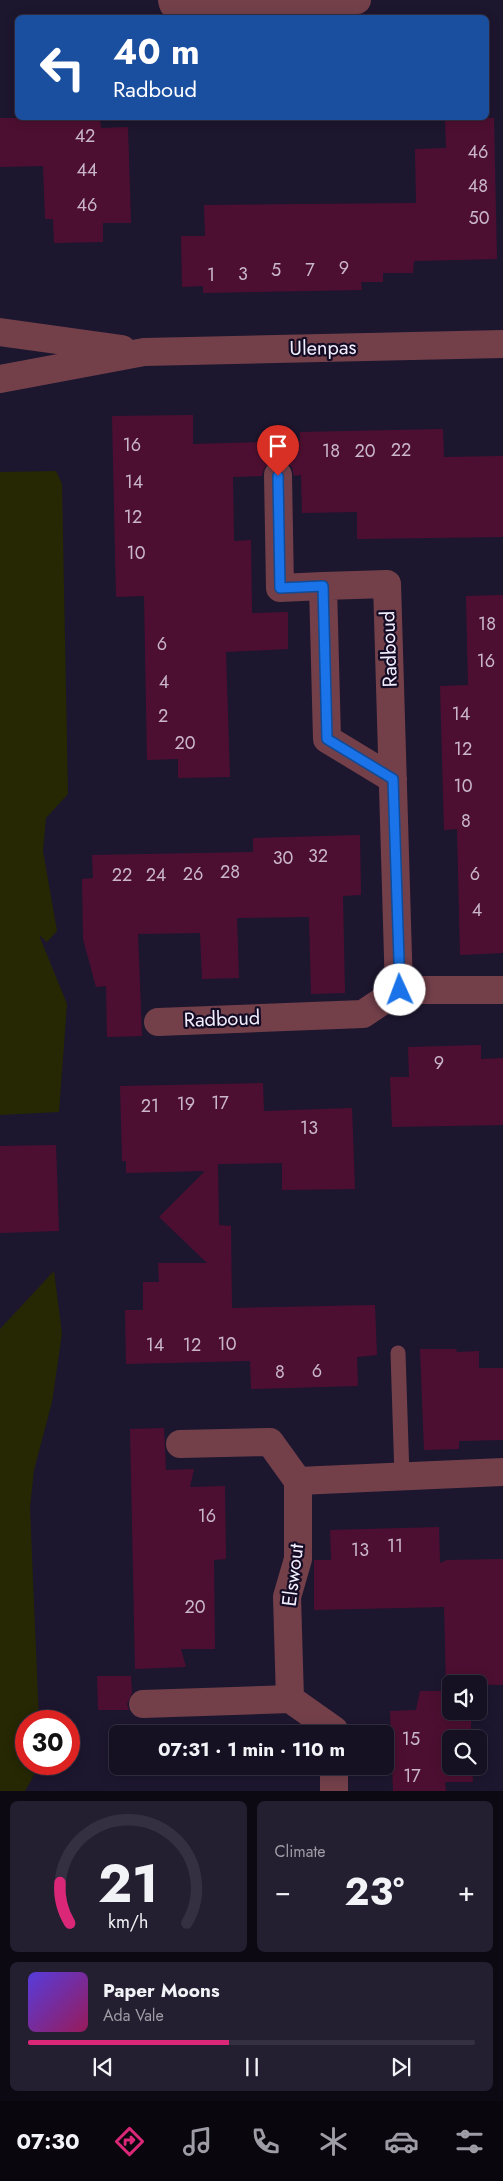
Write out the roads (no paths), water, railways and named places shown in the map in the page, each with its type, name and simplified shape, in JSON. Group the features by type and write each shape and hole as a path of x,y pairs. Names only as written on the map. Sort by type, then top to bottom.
{"street":[{"path":"172,0 172,4 358,0"},
{"name":"Ulenpas","path":"0,332 144,352 503,344"},
{"name":"Ulenpas","path":"0,379 144,352"},
{"name":"Radboud","path":"158,1022 363,1014 400,990 387,584 280,588 278,476"},
{"path":"323,586 327,739 393,779"},
{"path":"400,990 503,990"},
{"path":"180,1444 270,1442 298,1481 503,1472"},
{"name":"Elswout","path":"290,1699 287,1597 298,1559 298,1481"},
{"path":"143,1704 290,1699 327,1725"},
{"path":"334,1775 334,1791"}],"lane":[{"path":"398,1353 402,1477"}]}
